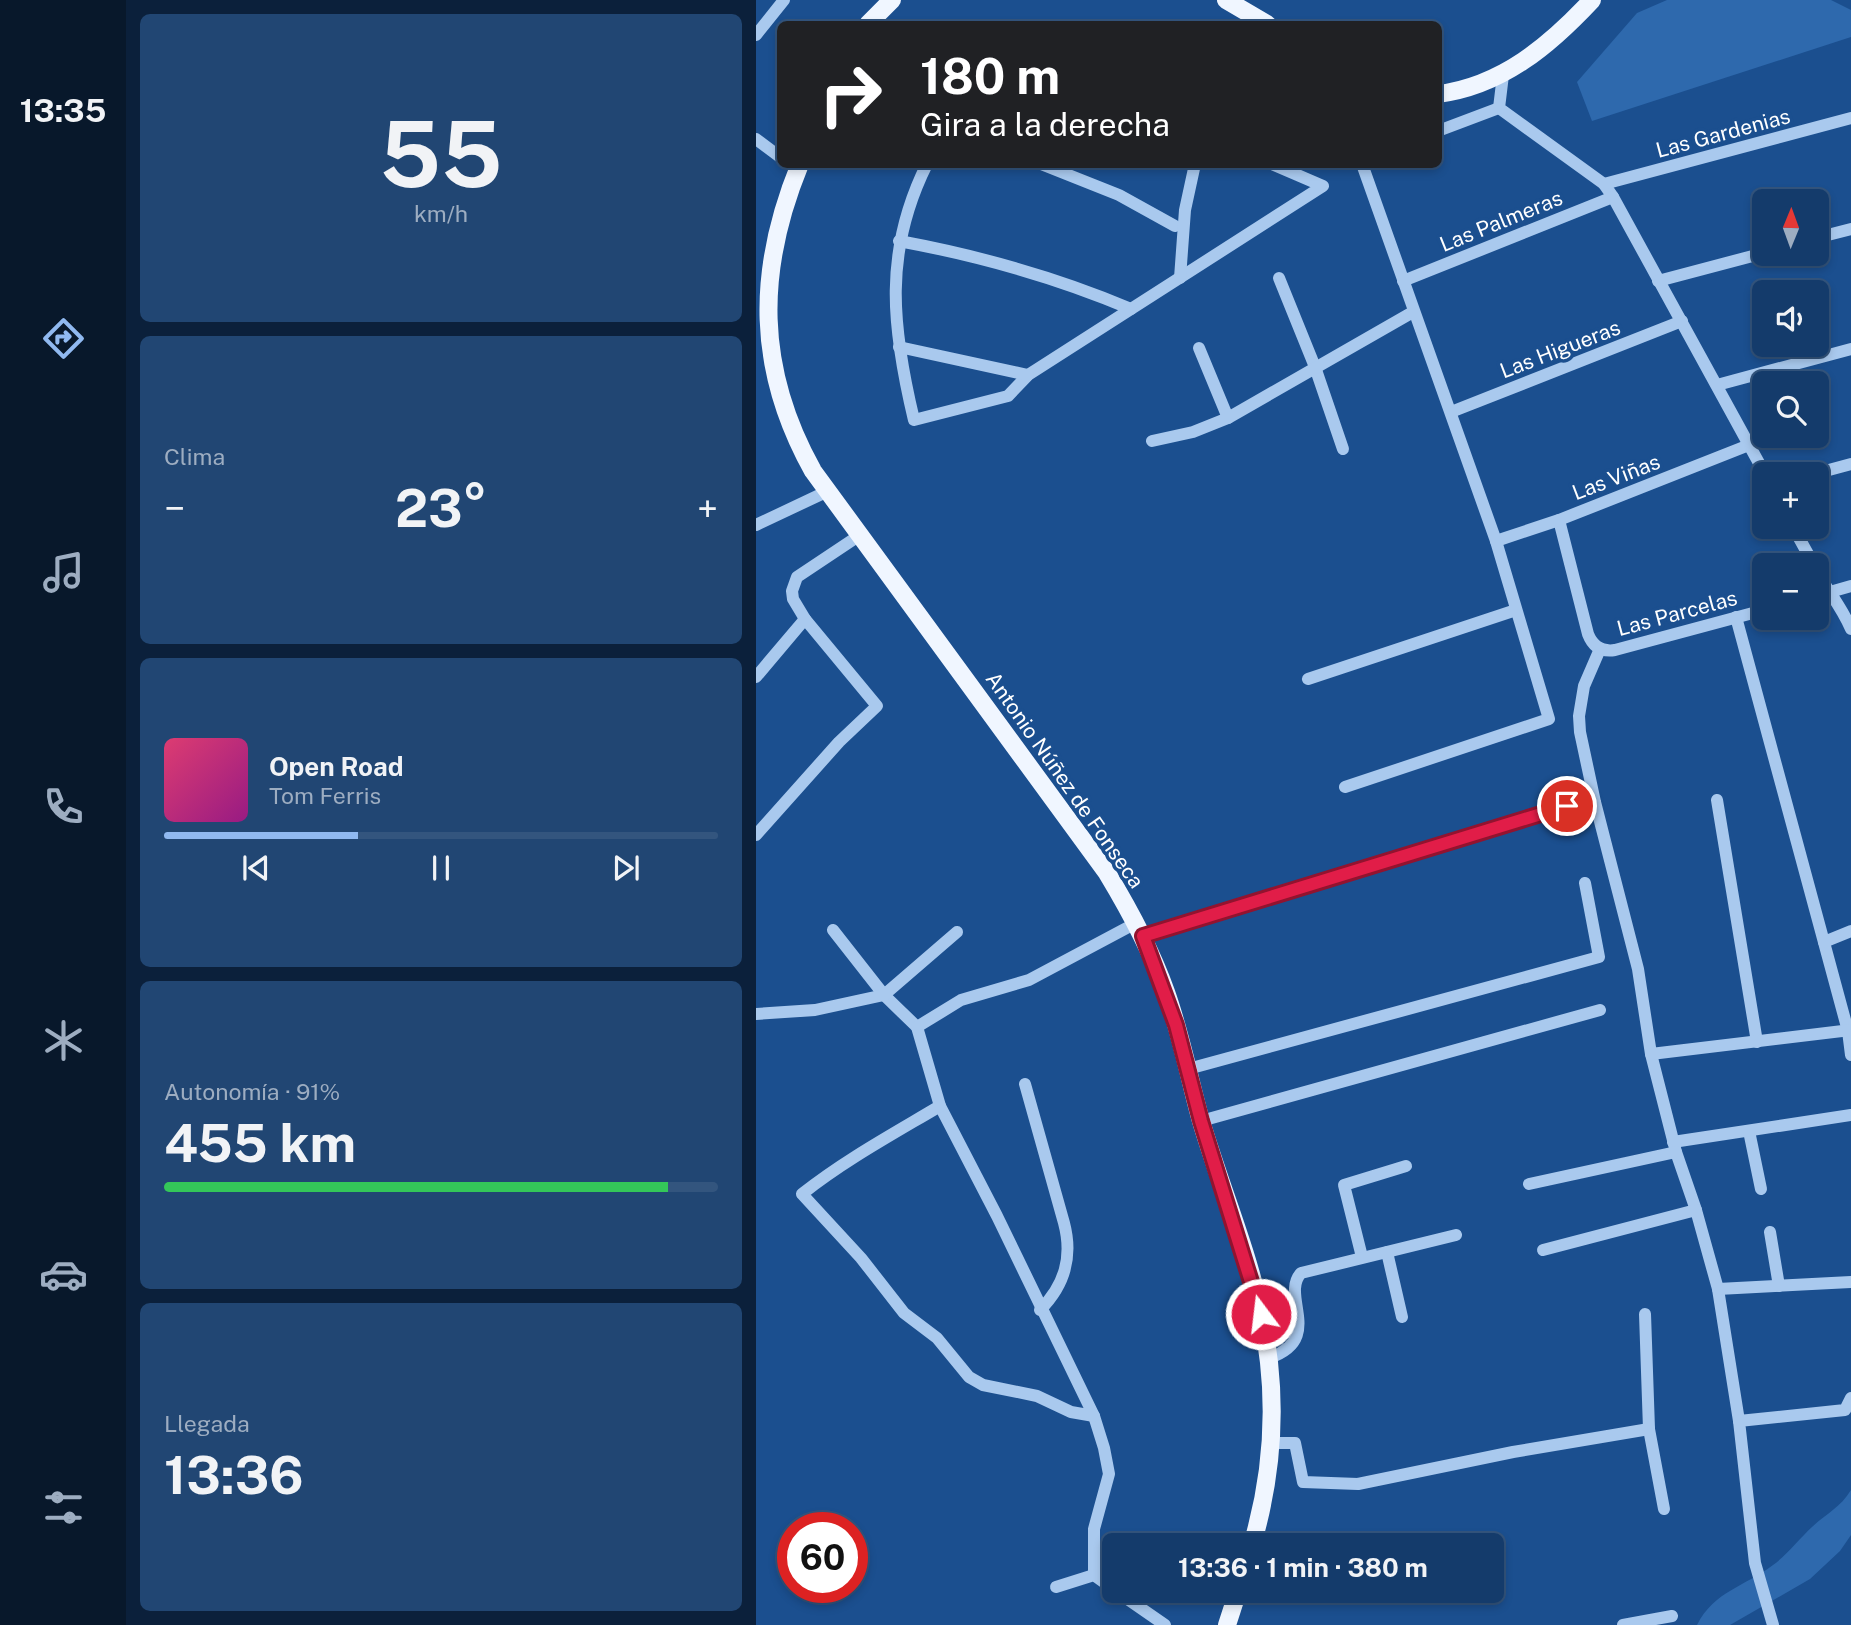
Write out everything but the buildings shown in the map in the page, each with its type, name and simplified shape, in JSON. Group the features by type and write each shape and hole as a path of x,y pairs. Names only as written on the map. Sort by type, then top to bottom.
{"main road":[{"path":"871,21 892,0"},
{"path":"1226,0 1260,21"},
{"path":"1442,93 1471,88 1503,75 1527,60 1592,0"},
{"name":"Antonio Núñez de Fonseca","path":"795,168 768,259 765,296 765,332 780,405 800,450 828,491 1107,873 1139,930 1167,995 1201,1121 1256,1292 1269,1358 1271,1443 1264,1500 1255,1533"},
{"path":"1227,1625 1234,1603"}],"street":[{"path":"756,35 784,0"},
{"path":"1499,108 1503,75"},
{"path":"1442,129 1499,108"},
{"path":"1499,108 1604,184 1758,462"},
{"name":"Las Gardenias","path":"1604,184 1851,118"},
{"path":"756,139 777,155"},
{"path":"925,168 907,209 899,241 894,280 899,347 914,420 1008,396 1028,375 1323,186 1281,168"},
{"path":"1051,168 1119,195 1175,226"},
{"path":"1180,278 1183,221 1194,168"},
{"path":"1345,787 1549,719 1496,541 1363,168"},
{"name":"Las Palmeras","path":"1403,281 1613,197"},
{"path":"1829,235 1851,229"},
{"path":"899,241 1025,270 1131,309"},
{"path":"1658,281 1752,256"},
{"path":"1279,278 1315,368 1343,449"},
{"path":"1152,441 1192,432 1228,418 1413,312"},
{"name":"Las Higueras","path":"1451,412 1682,321"},
{"path":"899,347 1028,375"},
{"path":"1199,348 1228,418"},
{"path":"1717,385 1851,349"},
{"name":"Las Viñas","path":"1496,541 1559,520 1749,445"},
{"path":"1829,470 1851,464"},
{"path":"756,525 828,491"},
{"path":"1559,520 1588,634 1600,649 1584,686 1580,732 1638,969 1651,1054 1674,1147 1696,1210 1718,1289 1738,1421 1755,1563 1773,1625"},
{"path":"756,835 839,742 877,706 805,619 793,598 797,577 860,535"},
{"path":"1829,592 1851,586"},
{"path":"1829,599 1842,609 1851,629"},
{"path":"1308,678 1516,610"},
{"name":"Las Parcelas","path":"1600,649 1615,650 1752,613"},
{"path":"1736,617 1850,1031 1851,1055"},
{"path":"756,677 805,619"},
{"path":"1717,800 1757,1042"},
{"path":"917,1027 961,1000 1029,980 1139,930 1567,806"},
{"path":"1188,1069 1599,957 1585,883"},
{"path":"833,930 884,995 917,1027 940,1106 997,1216 1040,1310 1094,1416 1109,1474 1094,1529 1094,1575"},
{"path":"1824,942 1851,931"},
{"path":"756,1014 815,1010 884,995 957,932"},
{"path":"1201,1121 1600,1010"},
{"path":"1651,1054 1850,1031"},
{"path":"1025,1084 1069,1245 1063,1279 1040,1310"},
{"path":"940,1106 881,1140 802,1194 862,1258 904,1313 937,1338 970,1377 983,1385 1037,1396 1071,1412 1094,1416"},
{"path":"1529,1184 1674,1147 1749,1131 1851,1115"},
{"path":"1749,1131 1761,1189"},
{"path":"1362,1257 1344,1185 1406,1166"},
{"path":"1543,1250 1696,1210"},
{"path":"1770,1231 1779,1286"},
{"path":"1269,1358 1284,1351 1295,1338 1299,1320 1296,1286 1298,1275 1304,1271 1456,1235"},
{"path":"1387,1252 1402,1317"},
{"path":"1718,1289 1851,1282"},
{"path":"1646,1314 1649,1429 1664,1509"},
{"path":"1738,1421 1845,1410 1851,1398"},
{"path":"1271,1443 1295,1443 1303,1482 1358,1484 1513,1452 1649,1429"},
{"path":"1056,1587 1094,1575"},
{"path":"1094,1575 1102,1581"},
{"path":"1134,1603 1165,1625"},
{"path":"1623,1625 1672,1616"}],"shaded area":[{"path":"1667,0 1831,0 1851,10 1851,37 1592,121 1577,82 1637,13"},
{"path":"1851,1490 1851,1535 1840,1551 1810,1579 1730,1625 1697,1625 1712,1604 1778,1561 1838,1506"}],"route":[{"path":"1261,1314 1201,1121 1167,995 1143,936 1567,806"}]}
